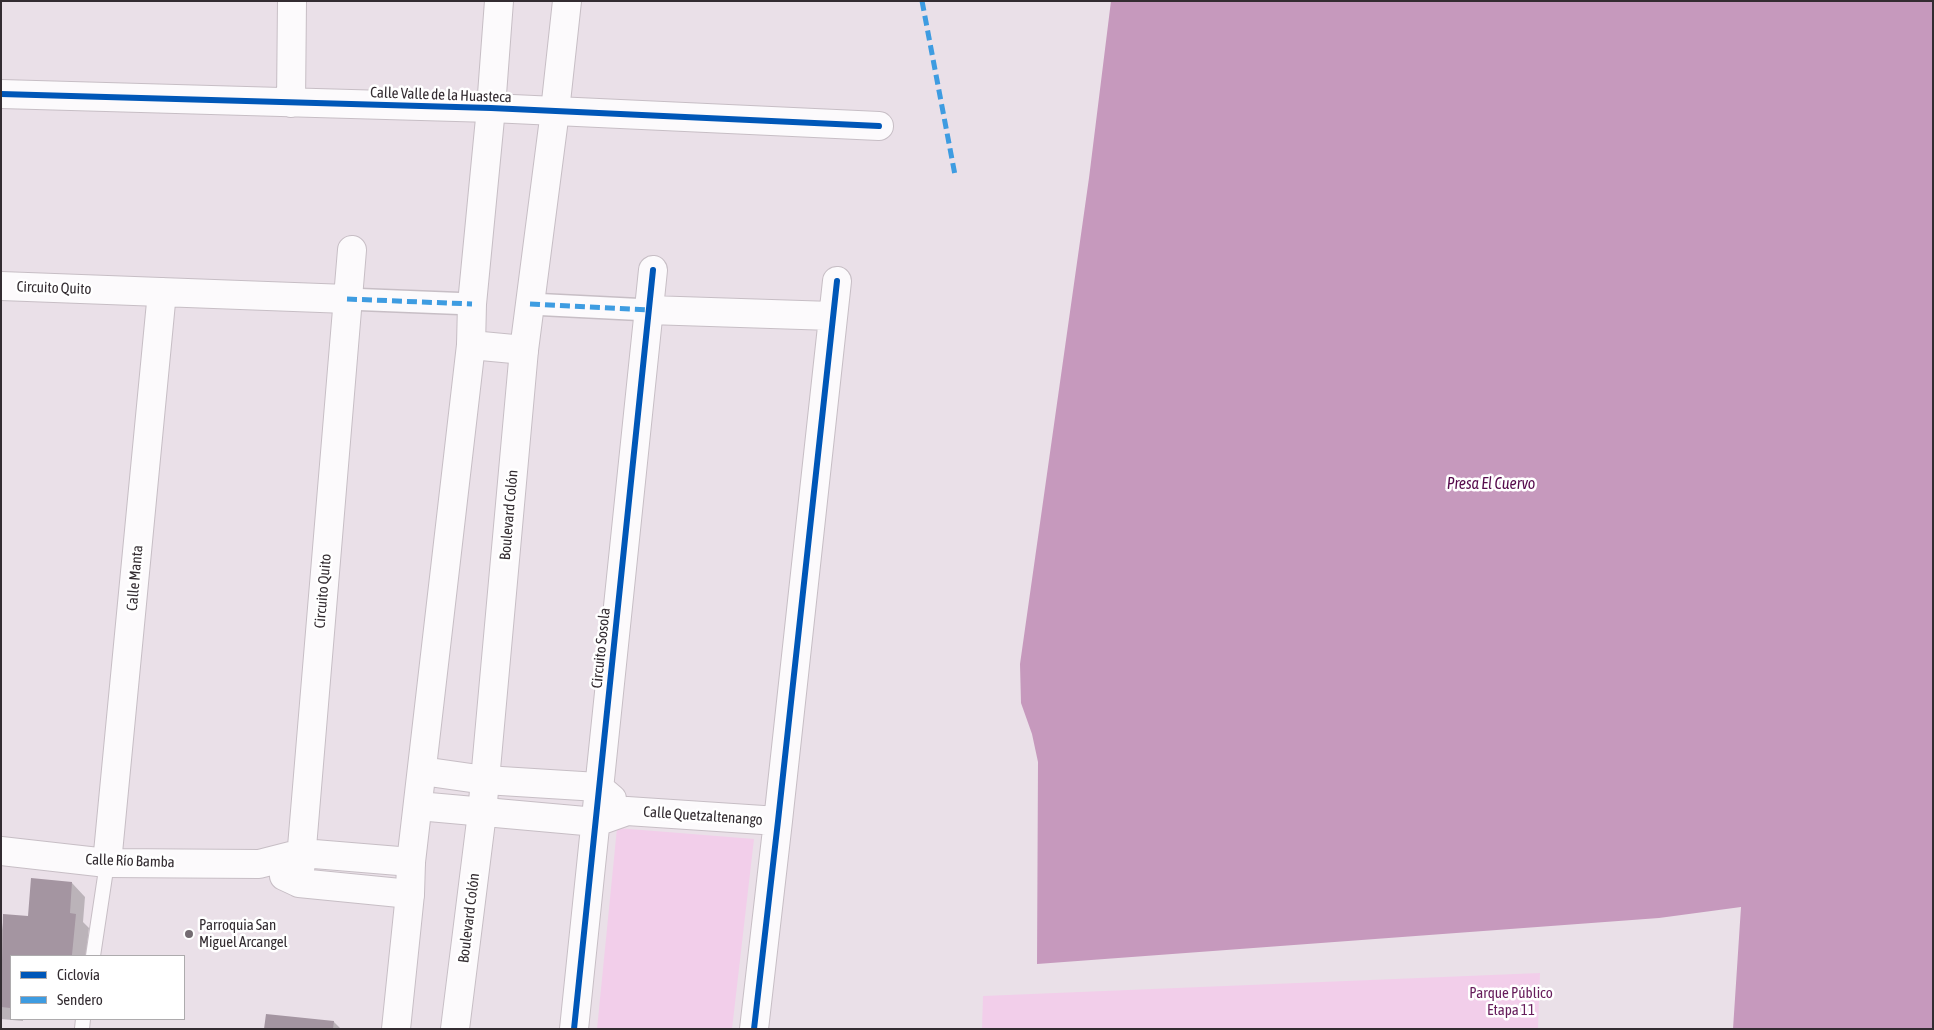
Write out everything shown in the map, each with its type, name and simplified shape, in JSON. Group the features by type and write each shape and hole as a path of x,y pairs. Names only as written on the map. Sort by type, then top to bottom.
{"street":[{"path":"291,103 292,1"},
{"path":"396,1029 410,894 411,862 470,345 499,1"},
{"name":"Boulevard Colón","path":"455,1029 482,813 524,350 555,111 567,1"},
{"name":"Calle Valle de la Huasteca","path":"1,94 491,108 879,126"},
{"name":"Circuito Quito","path":"299,883 352,250"},
{"name":"Circuito Sosola","path":"574,1029 653,270"},
{"path":"754,1029 837,281"},
{"name":"Circuito Quito","path":"1,286 347,299"},
{"name":"Calle Manta","path":"107,863 162,292"},
{"path":"347,299 472,304"},
{"path":"530,304 832,316"},
{"path":"470,345 524,350"},
{"path":"422,771 485,780 598,787"},
{"name":"Calle Quetzaltenango","path":"598,787 627,810"},
{"name":"Calle Quetzaltenango","path":"418,806 596,822 627,810 778,821"},
{"name":"Calle Río Bamba","path":"1,851 107,863 259,864 302,853 411,862"},
{"name":"Calle Río Bamba","path":"259,864 299,883 410,894"}],"lane":[{"path":"93,955 107,863"}],"green space":[{"path":"617,828 754,839 732,1029 597,1029"},
{"name":"Parque Público Etapa 11","path":"1540,973 1538,1029 982,1029 983,996"}],"water":[{"name":"Presa El Cuervo","path":"1111,1 1933,1 1933,1029 1733,1029 1741,907 1659,918 1037,964 1038,762 1032,734 1021,703 1020,664 1089,178"}],"building":[{"path":"31,878 72,882 70,913 76,914 72,955 10,955 10,1008 1,1007 3,914 28,916"},
{"path":"266,1014 334,1021 333,1029 264,1029"}],"marked path":[{"path":"922,1 955,175"},
{"path":"347,299 472,304"},
{"path":"530,304 649,310"}],"cycle path":[{"path":"1,94 491,108 879,126"},
{"path":"574,1029 653,270"},
{"path":"754,1029 837,281"}],"place":[{"name":"Parroquia San Miguel Arcangel","path":"189,934"}]}
